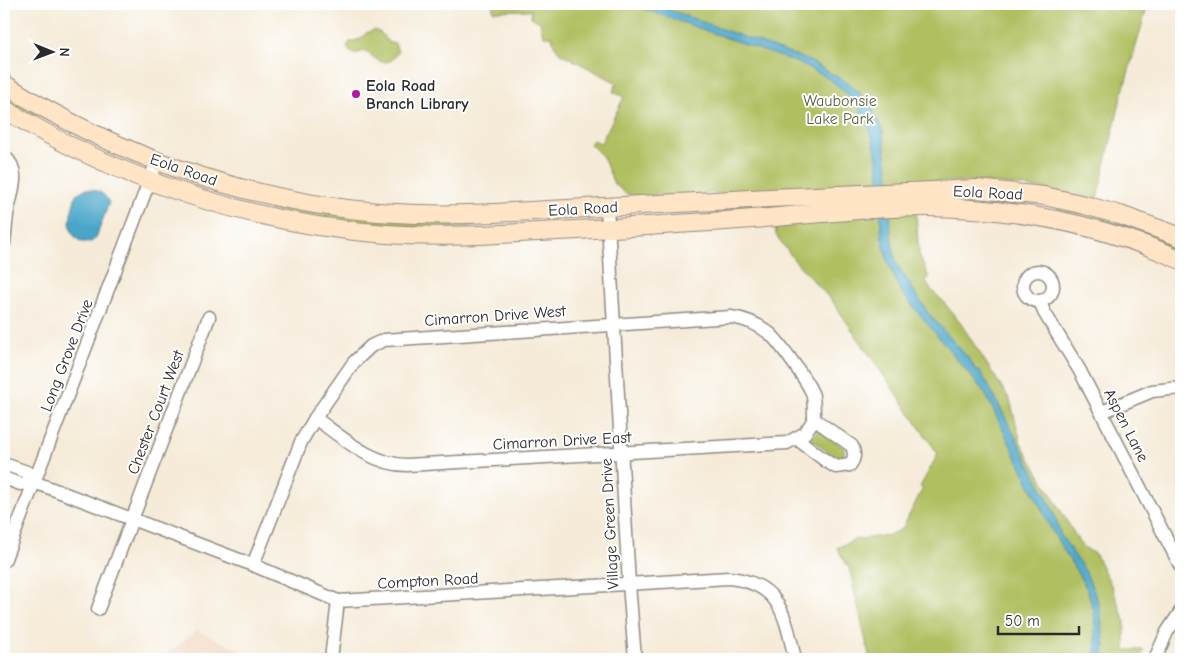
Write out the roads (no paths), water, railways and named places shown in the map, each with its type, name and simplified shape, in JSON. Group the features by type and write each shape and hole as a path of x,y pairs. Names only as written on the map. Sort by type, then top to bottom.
{"main road":[{"name":"Eola Road","path":"4,84 64,120 106,140 158,161 242,189 282,198 376,212 455,215 769,198 865,202 903,200 977,189 1044,196 1084,205 1120,215 1181,237"},
{"name":"Eola Road","path":"4,109 68,146 150,182 207,201 278,218 331,228 385,234 466,236 748,220 865,202"},
{"name":"Eola Road","path":"903,200 1032,216 1099,230 1181,260"}],"street":[{"path":"4,156 12,165 15,179 7,214 4,243"},
{"name":"Long Grove Drive","path":"4,561 158,161"},
{"name":"Village Green Drive","path":"608,206 613,324 635,659"},
{"name":"Aspen Lane","path":"1040,301 1044,312 1073,358 1102,412 1181,567"},
{"name":"Chester Court West","path":"98,609 209,317"},
{"name":"Cimarron Drive West","path":"253,565 293,459 315,418 354,362 371,346 384,340 731,317 755,324 771,335 810,387 813,395 814,419"},
{"path":"1102,412 1152,391 1181,388"},
{"name":"Cimarron Drive East","path":"315,418 374,458 398,465 787,443 796,438"},
{"path":"814,419 852,446 854,460 850,465 836,467 796,438 804,432 814,419"},
{"name":"Compton Road","path":"4,464 27,472 34,482"},
{"name":"Compton Road","path":"4,478 20,484 34,482 253,565 338,601 729,578 742,579 773,595 783,613 795,659"},
{"path":"331,659 338,601"},
{"path":"1155,659 1167,632 1181,611"}],"water":[{"path":"630,4 654,4 810,61 848,83 862,95 873,110 883,131 890,183 891,234 896,263 929,314 971,361 975,369 981,373 991,390 1052,507 1061,535 1086,572 1099,604 1105,646 1104,659 1096,659 1094,612 1087,589 1052,531 985,393 901,292 895,279 883,245 879,176 872,137 865,119 854,102 829,79 798,63"},
{"path":"85,189 99,192 105,196 109,203 96,238 91,242 81,242 75,237 70,226 76,194"}],"place":[{"name":"Eola Road Branch Library","path":"356,94"}],"park label":[{"name":"Waubonsie Lake Park","path":"840,109"}]}
